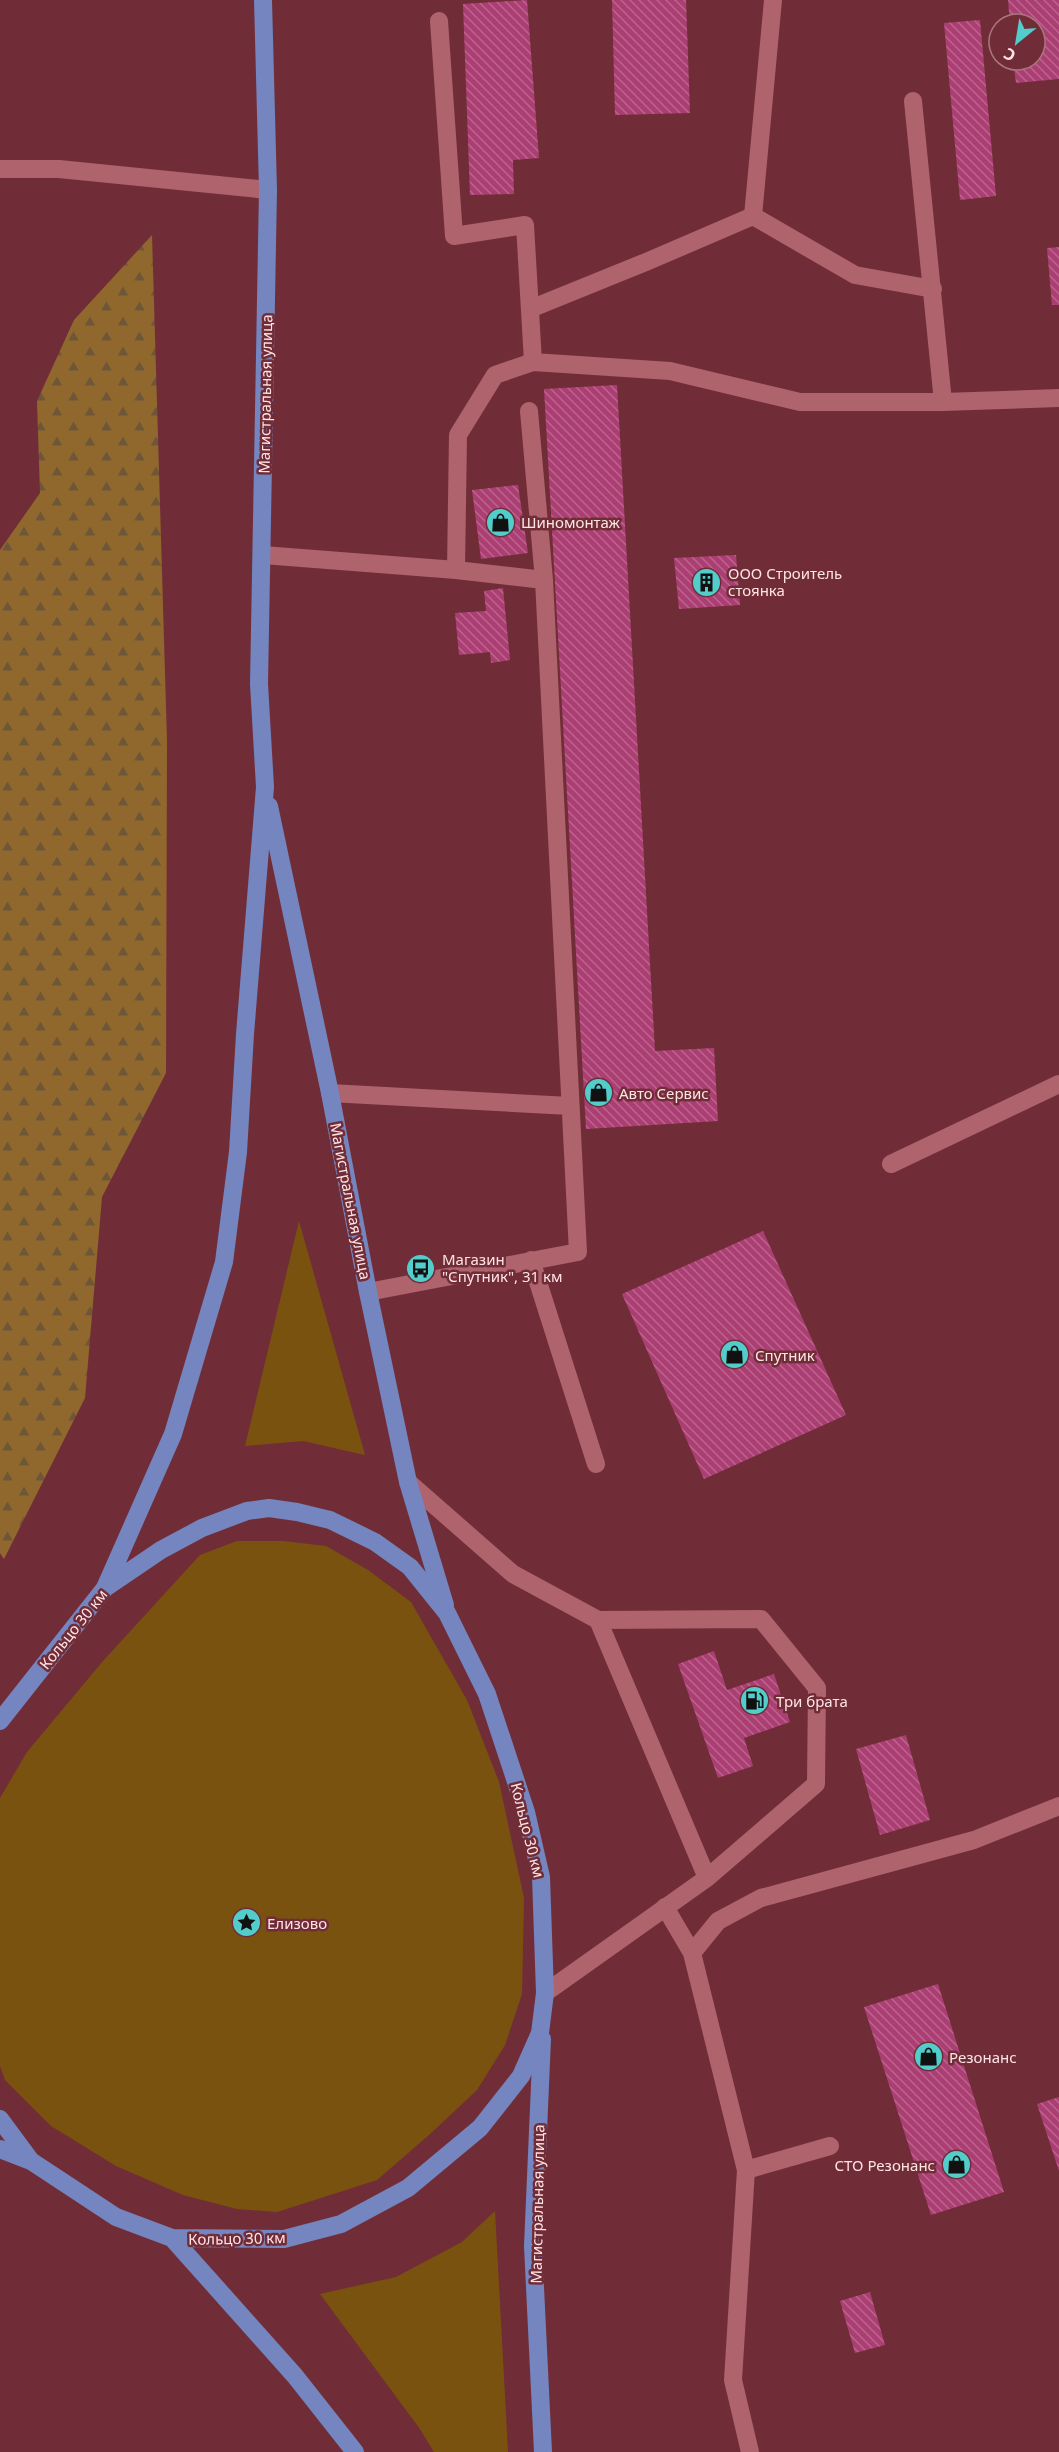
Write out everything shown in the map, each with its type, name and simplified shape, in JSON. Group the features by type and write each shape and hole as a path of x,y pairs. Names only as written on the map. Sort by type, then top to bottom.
{"main road":[{"name":"Магистральная улица","path":"105,1588 173,1434 224,1262 238,1152 265,787 260,684 268,190 263,0"},
{"name":"Магистральная улица","path":"265,787 330,1093 368,1292 408,1482 447,1613"},
{"name":"Кольцо 30 км","path":"0,1720 105,1588 161,1550 202,1528 247,1511 269,1508 330,1520 375,1542 410,1567 447,1613 487,1694 526,1812 541,1877 545,1993 540,2033 520,2076 480,2128 408,2188 342,2224 284,2239 172,2238 116,2217 31,2161 0,2119"},
{"name":"Магистральная улица","path":"543,2452 533,2246 545,1993"},
{"path":"0,2149 31,2161"},
{"path":"172,2238 295,2376 355,2452"}],"street":[{"path":"753,216 773,0"},
{"path":"439,21 454,236 525,225 532,362"},
{"path":"913,100 943,402"},
{"path":"0,169 59,169 268,190"},
{"path":"753,216 855,275 933,289"},
{"path":"530,309 753,216"},
{"path":"456,570 458,435 495,375 532,362 670,371 800,402 943,402 1059,398"},
{"path":"368,1292 578,1252 544,580 529,411"},
{"path":"263,555 456,570 544,580"},
{"path":"891,1164 1059,1084"},
{"path":"330,1093 570,1106"},
{"path":"531,1260 596,1464"},
{"path":"408,1482 513,1574 597,1620 761,1619 817,1688 816,1784 708,1878 545,1993"},
{"path":"597,1620 708,1878"},
{"path":"692,1953 718,1920 761,1898 974,1840 1059,1806"},
{"path":"665,1907 692,1953 746,2170 733,2380 750,2452"},
{"path":"746,2170 830,2146"}],"shaded area":[{"path":"299,1221 365,1455 303,1441 245,1446"},
{"path":"237,1541 283,1541 326,1546 368,1570 411,1602 467,1700 499,1782 524,1898 522,1994 505,2045 477,2090 377,2180 277,2212 237,2209 183,2195 116,2166 51,2126 5,2080 0,2066 0,1798 27,1752 103,1661 200,1555"},
{"path":"495,2211 508,2452 434,2452 420,2429 320,2294 396,2277 462,2242"}],"green space":[{"path":"152,235 167,741 166,1073 102,1197 85,1398 4,1559 0,1553 0,550 40,493 37,401 74,320"}],"building":[{"path":"527,0 539,158 513,160 514,194 470,195 463,4"},
{"path":"612,0 686,0 690,113 615,115"},
{"path":"1008,0 1059,0 1059,79 1016,83 1015,72 1047,72 1047,12 1009,12"},
{"path":"980,20 996,196 960,200 944,23"},
{"path":"1059,247 1059,305 1052,305 1047,248"},
{"path":"617,385 655,1051 714,1048 718,1121 586,1129 544,389"},
{"name":"Шиномонтаж","path":"518,485 528,553 481,559 472,490"},
{"name":"ООО Строитель стоянка","path":"736,555 740,605 679,609 674,558"},
{"path":"503,588 510,660 491,663 490,652 459,655 455,613 486,611 484,591"},
{"name":"Спутник","path":"763,1231 846,1415 704,1479 622,1294"},
{"path":"714,1651 727,1690 774,1674 790,1722 744,1738 753,1766 718,1778 678,1664"},
{"path":"906,1735 930,1820 880,1835 856,1749"},
{"path":"938,1984 1004,2192 931,2215 864,2007"},
{"path":"1059,2097 1059,2171 1037,2104"},
{"path":"870,2292 885,2345 855,2353 840,2301"}],"place":[{"name":"Шиномонтаж","path":"500,522"},
{"name":"ООО Строитель стоянка","path":"707,582"},
{"name":"Авто Сервис","path":"598,1093"},
{"name":"Магазин \"Спутник\", 31 км","path":"421,1268"},
{"name":"Спутник","path":"734,1355"},
{"name":"Три брата","path":"755,1701"},
{"name":"Елизово","path":"246,1923"},
{"name":"Резонанс","path":"928,2057"},
{"name":"СТО Резонанс","path":"956,2165"}]}
